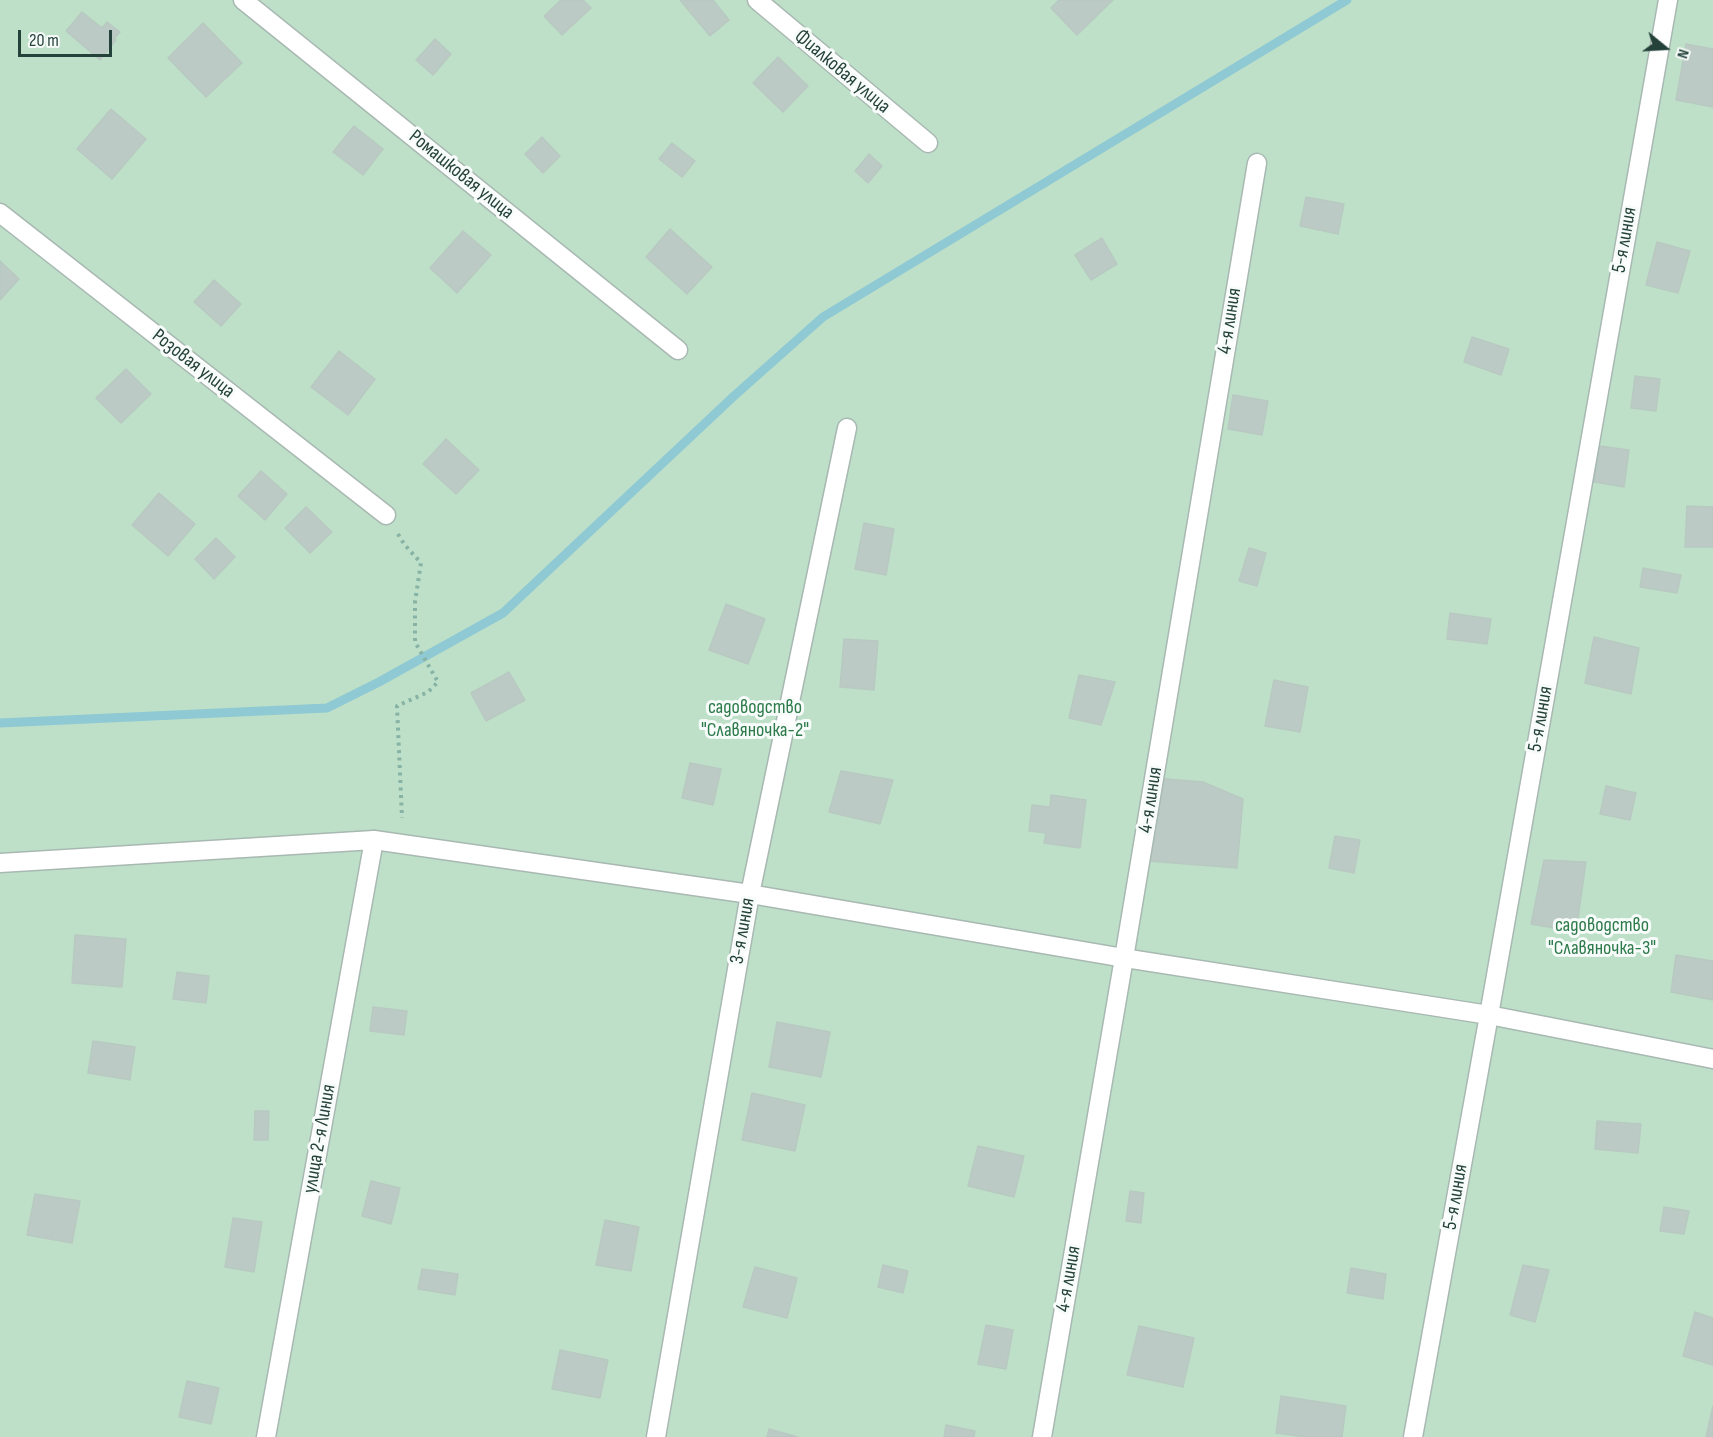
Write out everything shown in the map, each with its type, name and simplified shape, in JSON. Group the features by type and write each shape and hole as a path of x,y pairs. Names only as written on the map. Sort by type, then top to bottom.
{"street":[{"name":"Ромашковая улица","path":"243,0 678,350"},
{"name":"Фиалковая улица","path":"757,0 927,143"},
{"name":"5-я линия","path":"1413,1437 1668,0"},
{"name":"4-я линия","path":"1042,1437 1257,163"},
{"name":"Розовая улица","path":"0,213 386,515"},
{"name":"3-я линия","path":"656,1437 750,894 847,428"},
{"path":"0,863 374,840 750,894 1124,958 1489,1015 1713,1059"},
{"name":"улица 2-я Линия","path":"266,1437 374,840"}],"path":[{"path":"386,515 404,544 421,563 415,602 415,642 438,682 428,692 397,706 402,819 415,846"}],"green space":[{"name":"садоводство \"Славяночка-2\"","path":"0,0 1713,0 1713,1437 0,1437"}],"building":[{"path":"561,0 583,0 591,8 562,35 544,16"},
{"path":"680,0 713,0 729,20 710,36"},
{"path":"1059,0 1113,0 1077,35 1051,8"},
{"path":"82,12 102,28 107,22 120,32 100,60 66,31"},
{"path":"203,23 242,63 206,97 168,58"},
{"path":"435,39 451,54 433,75 416,60"},
{"path":"1686,44 1713,49 1713,107 1676,100"},
{"path":"778,57 808,86 783,112 753,83"},
{"path":"111,109 146,139 112,179 77,149"},
{"path":"354,126 383,149 363,175 333,152"},
{"path":"542,137 560,156 543,173 525,154"},
{"path":"672,143 695,161 682,177 659,159"},
{"path":"869,154 882,166 868,183 855,171"},
{"path":"1306,197 1344,204 1338,234 1300,226"},
{"path":"670,229 712,267 687,294 646,257"},
{"path":"463,231 491,255 457,293 430,268"},
{"path":"1102,238 1117,264 1091,280 1075,255"},
{"path":"1657,242 1690,251 1678,293 1646,285"},
{"path":"0,261 19,279 0,300"},
{"path":"214,280 241,304 221,326 194,302"},
{"path":"1472,337 1509,349 1501,375 1464,362"},
{"path":"339,351 375,379 348,415 311,387"},
{"path":"126,369 151,394 121,423 96,398"},
{"path":"1635,376 1660,379 1656,411 1631,408"},
{"path":"1233,395 1268,401 1262,435 1228,429"},
{"path":"446,439 479,470 456,494 423,464"},
{"path":"1600,446 1629,450 1624,487 1594,482"},
{"path":"261,471 287,494 265,520 238,496"},
{"path":"159,493 195,524 168,556 132,525"},
{"path":"1687,506 1713,507 1713,547 1685,547"},
{"path":"306,507 332,532 310,553 285,528"},
{"path":"864,523 894,529 886,575 855,569"},
{"path":"216,538 235,557 214,579 195,559"},
{"path":"1249,548 1266,553 1257,586 1239,581"},
{"path":"1643,568 1681,575 1677,593 1640,587"},
{"path":"726,604 765,619 748,664 709,650"},
{"path":"1450,613 1491,619 1487,644 1447,639"},
{"path":"1594,637 1639,648 1631,694 1585,683"},
{"path":"844,639 878,641 874,690 840,687"},
{"path":"509,672 525,700 486,721 471,693"},
{"path":"1079,675 1115,682 1101,725 1069,718"},
{"path":"1274,680 1308,687 1300,732 1265,726"},
{"path":"690,763 721,769 713,805 682,798"},
{"path":"841,771 893,780 880,824 829,812"},
{"path":"1154,778 1203,782 1243,799 1237,868 1147,861"},
{"path":"1606,786 1636,793 1630,820 1600,814"},
{"path":"1051,795 1086,800 1080,848 1044,843 1046,833 1029,831 1032,805 1050,807"},
{"path":"1335,836 1360,840 1354,873 1329,868"},
{"path":"1544,860 1586,862 1576,932 1531,924"},
{"path":"75,935 126,939 122,987 72,983"},
{"path":"1676,955 1713,961 1713,1000 1671,992"},
{"path":"177,972 209,976 206,1003 173,999"},
{"path":"373,1007 407,1011 404,1035 370,1031"},
{"path":"777,1022 830,1032 821,1077 769,1067"},
{"path":"93,1041 135,1047 130,1080 88,1073"},
{"path":"752,1093 805,1105 795,1151 742,1140"},
{"path":"255,1111 269,1111 268,1140 254,1140"},
{"path":"1597,1121 1641,1124 1638,1153 1595,1149"},
{"path":"978,1146 1024,1156 1014,1197 968,1186"},
{"path":"371,1181 400,1188 391,1224 362,1216"},
{"path":"1130,1191 1144,1193 1141,1223 1126,1221"},
{"path":"35,1194 80,1201 72,1243 27,1235"},
{"path":"1664,1207 1689,1211 1684,1234 1660,1231"},
{"path":"233,1218 262,1222 254,1272 225,1267"},
{"path":"605,1220 639,1227 631,1271 596,1265"},
{"path":"883,1265 908,1271 903,1293 878,1287"},
{"path":"1523,1265 1549,1270 1535,1322 1510,1315"},
{"path":"755,1267 797,1278 787,1318 743,1307"},
{"path":"1351,1268 1386,1274 1383,1299 1347,1293"},
{"path":"422,1269 458,1274 455,1295 418,1289"},
{"path":"1695,1312 1713,1318 1713,1365 1683,1356"},
{"path":"986,1325 1013,1330 1006,1369 978,1364"},
{"path":"1139,1326 1194,1338 1183,1387 1127,1375"},
{"path":"560,1350 608,1360 600,1398 552,1389"},
{"path":"187,1381 219,1388 211,1424 179,1417"},
{"path":"1281,1396 1346,1406 1342,1437 1305,1437 1276,1433"},
{"path":"1713,1406 1713,1437 1706,1437"},
{"path":"946,1425 975,1431 974,1437 944,1437"},
{"path":"769,1429 798,1437 767,1437"}],"waterway":[{"path":"0,723 327,708 379,682 503,613 734,396 823,317 1347,0"}],"park label":[{"name":"садоводство \"Славяночка-3\"","path":"1602,938"}]}
